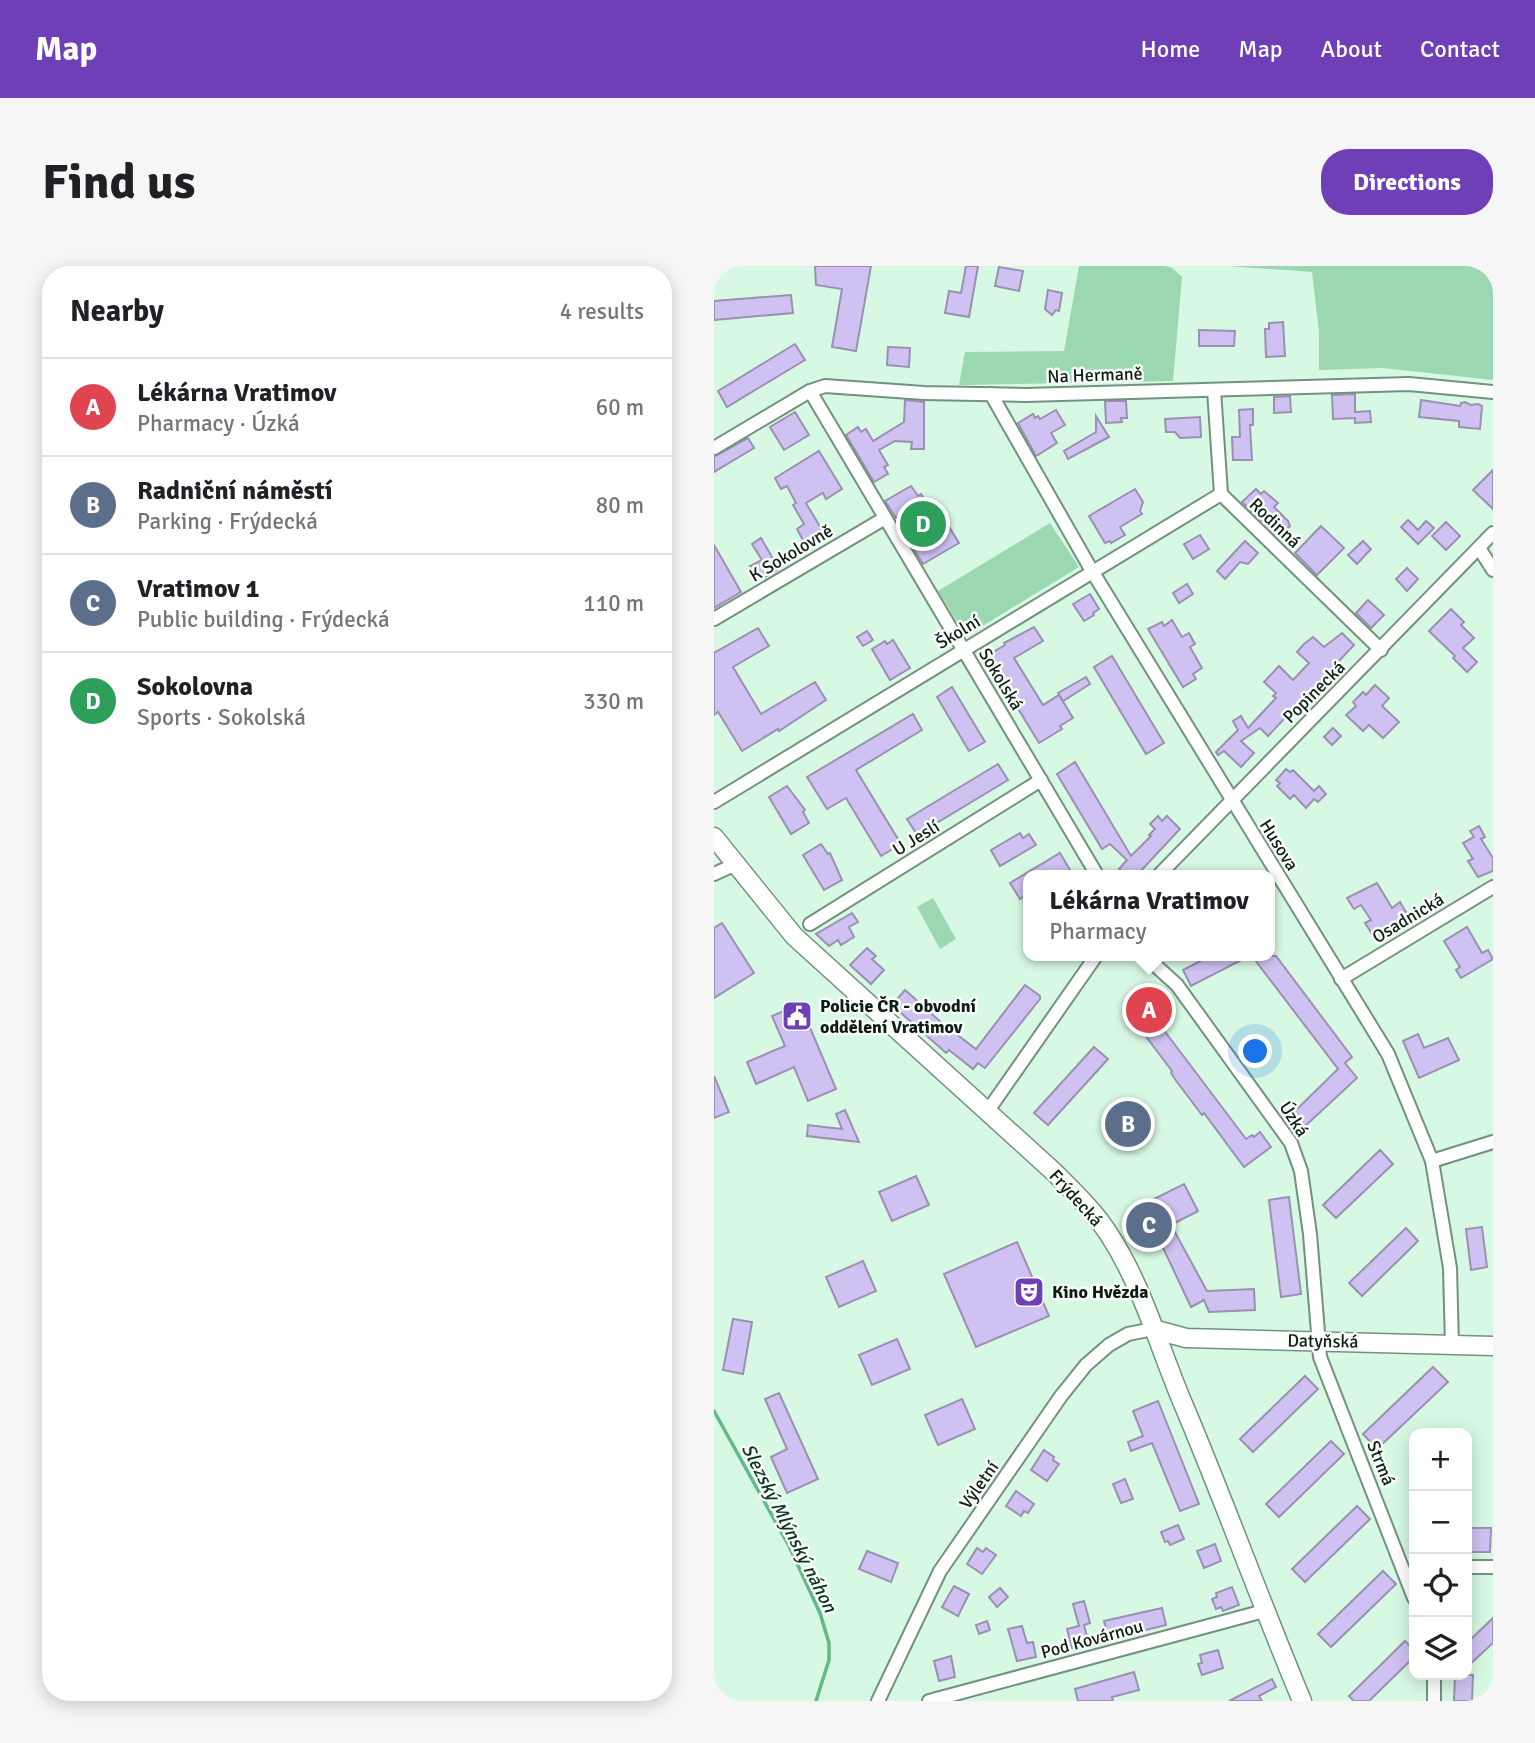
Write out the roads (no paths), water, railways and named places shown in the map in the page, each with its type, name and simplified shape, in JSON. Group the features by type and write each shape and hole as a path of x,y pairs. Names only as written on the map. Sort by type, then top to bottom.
{"main road":[{"name":"Frýdecká","path":"714,838 794,936 1078,1196 1110,1236 1153,1329 1302,1701"},
{"name":"Datyňská","path":"1153,1329 1186,1338 1493,1346"}],"street":[{"name":"Na Hermaně","path":"714,449 810,391 825,386 924,393 991,394 1409,384 1493,392"},
{"path":"1214,390 1221,494"},
{"name":"Sokolská","path":"810,391 1094,870"},
{"name":"Husova","path":"991,394 1092,571 1274,870"},
{"name":"Školní","path":"714,802 1221,494"},
{"name":"Rodinná","path":"1221,494 1381,650"},
{"name":"K Sokolovně","path":"714,619 885,518"},
{"name":"Popinecká","path":"1164,870 1493,533"},
{"path":"1479,548 1493,570"},
{"name":"U Jeslí","path":"810,925 1041,780"},
{"path":"714,874 734,864"},
{"name":"Husova","path":"1275,871 1388,1054 1432,1161 1450,1268 1452,1345"},
{"name":"Osadnická","path":"1342,979 1493,887"},
{"path":"987,1111 1092,961"},
{"name":"Úzká","path":"1151,961 1177,985 1291,1143 1301,1171 1308,1222 1317,1341"},
{"path":"1432,1161 1493,1142"},
{"name":"Výletní","path":"878,1701 940,1570 1061,1396 1086,1365 1109,1345 1128,1334 1153,1329"},
{"name":"Strmá","path":"1317,1341 1320,1357 1408,1565"},
{"path":"1472,1567 1493,1567"},
{"name":"Pod Kovárnou","path":"929,1701 1264,1611"},
{"path":"1434,1680 1434,1701"}],"waterway":[{"name":"Slezský Mlýnský náhon","path":"714,1411 789,1546 820,1613 829,1643 829,1660 816,1701"}],"place":[{"name":"Sokolovna","path":"923,524"},
{"name":"Lékárna Vratimov","path":"1149,1010"},
{"name":"Policie ČR - obvodní oddělení Vratimov","path":"797,1016"},
{"name":"Radniční náměstí","path":"1128,1124"},
{"name":"Vratimov 1","path":"1149,1225"},
{"name":"Kino Hvězda","path":"1029,1292"}]}
